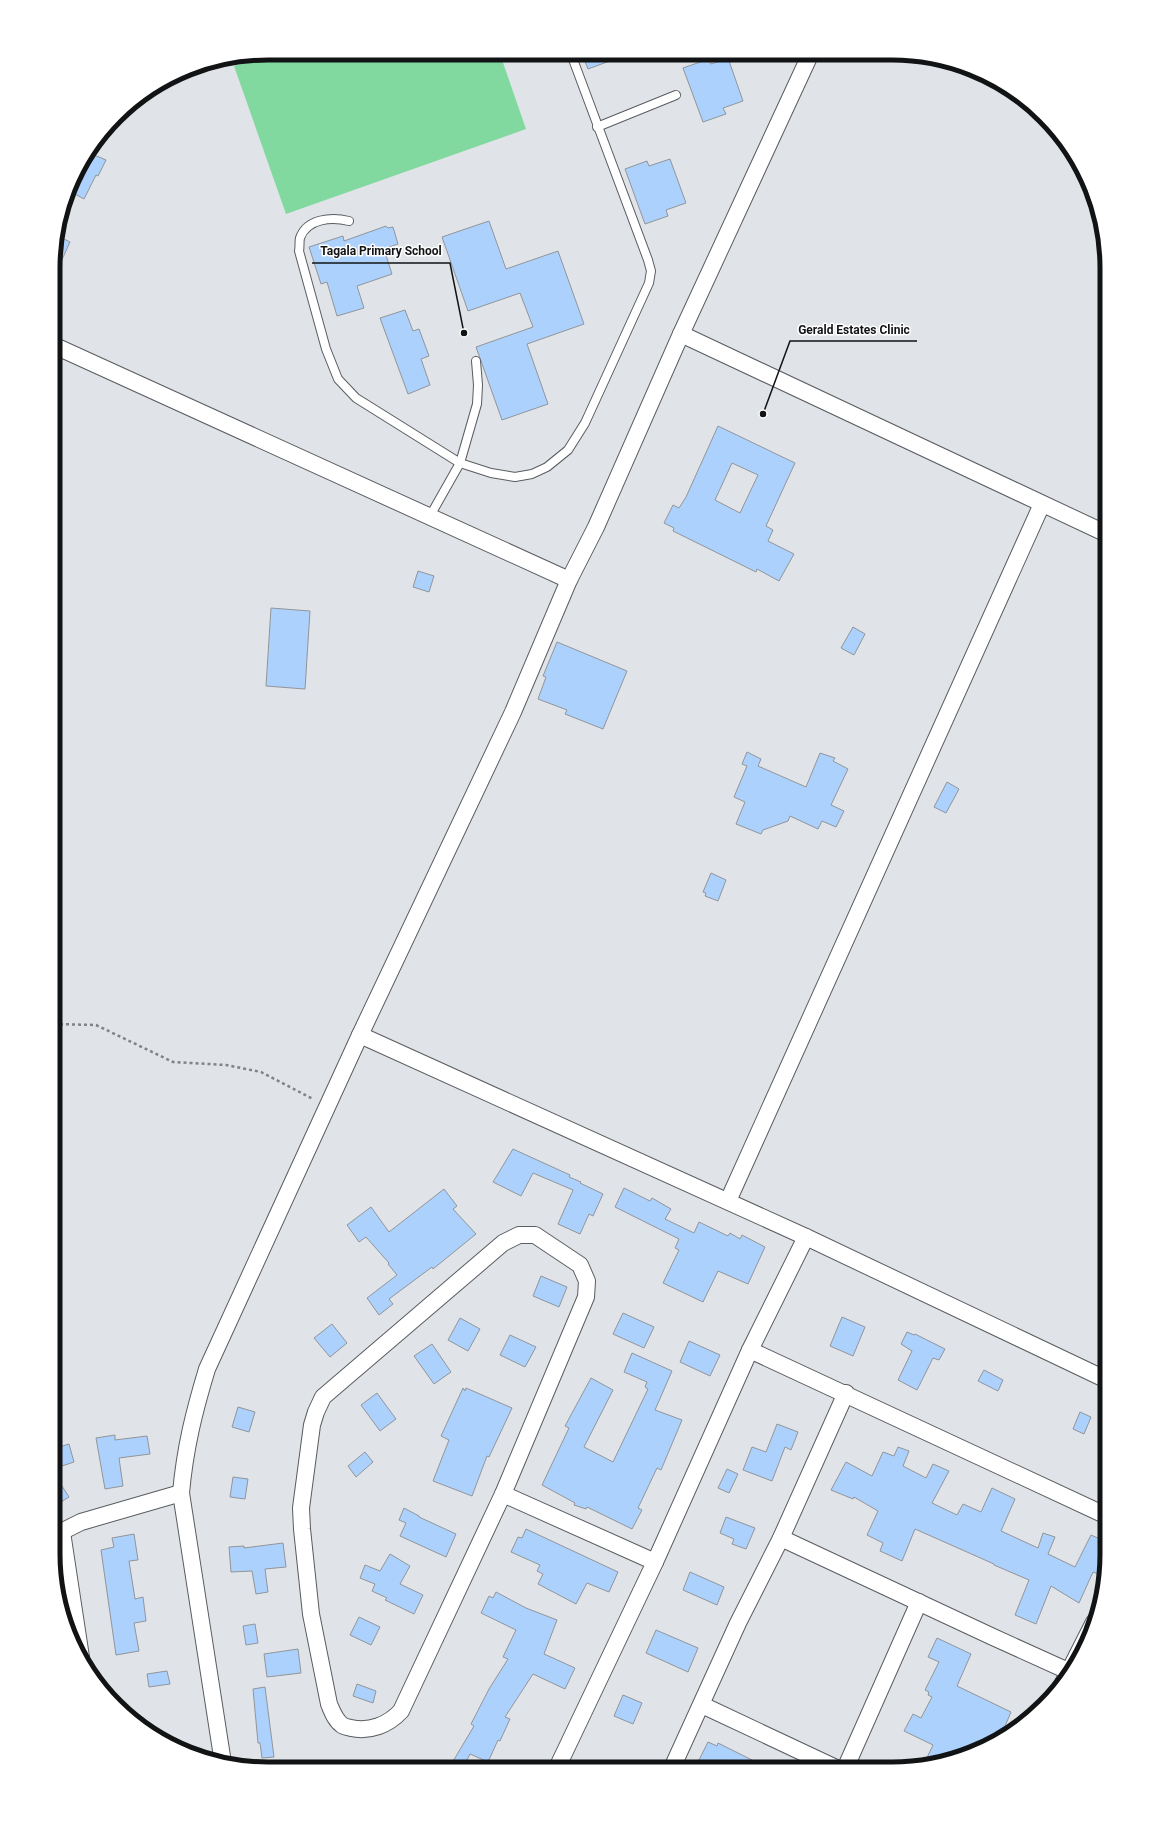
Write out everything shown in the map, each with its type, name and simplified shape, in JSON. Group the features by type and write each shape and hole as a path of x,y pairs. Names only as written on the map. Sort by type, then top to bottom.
{"street":[{"path":"222,1757 181,1493 184,1458 192,1420 207,1369 360,1036 513,712 569,580 596,527 681,334 808,60"},
{"path":"681,334 1100,531"},
{"path":"60,348 569,580"},
{"path":"728,1201 1042,504"},
{"path":"360,1036 728,1201 1100,1377"},
{"path":"520,1235 535,1235 580,1265 587,1281 586,1297 502,1494 401,1711 393,1720 376,1727 361,1730 343,1726 335,1717 329,1704 312,1614 302,1529 301,1508 312,1425 316,1412 323,1397 503,1243 520,1235"},
{"path":"560,1762 655,1562 750,1350 806,1237"},
{"path":"750,1350 846,1393 1100,1513"},
{"path":"675,1762 738,1623 781,1538 846,1393"},
{"path":"60,1532 81,1522 181,1493"},
{"path":"502,1494 655,1562"},
{"path":"781,1538 1065,1670"},
{"path":"60,1549 77,1636"},
{"path":"848,1762 919,1602"},
{"path":"702,1705 823,1762"}],"lane":[{"path":"349,221 339,218 318,220 307,227 300,238 299,251 322,334 338,379 356,398 460,463 490,473 515,477 532,474 547,467 568,450 585,423 649,283 651,271 573,60"},
{"path":"597,127 676,95"},
{"path":"430,516 460,463 477,404 478,385 476,361"}],"path":[{"path":"60,1024 96,1025 173,1062 226,1065 261,1072 303,1095 328,1106"}],"green space":[{"path":"254,60 502,60 526,129 286,214 234,66"}],"building":[{"path":"584,60 612,60 588,69"},
{"path":"706,60 709,60 711,64 722,60 729,60 743,101 723,108 726,114 703,122 683,68"},
{"path":"93,155 106,160 98,176 96,175 84,199 74,193 79,180"},
{"path":"670,159 686,203 666,210 668,216 645,224 625,169 647,161 649,166"},
{"path":"489,221 506,269 558,251 584,324 527,344 548,404 502,420 476,347 533,327 520,293 468,311 442,237"},
{"path":"386,226 388,228 393,227 398,244 384,249 392,274 357,286 364,308 337,316 327,282 321,284 309,247 343,236 344,241"},
{"path":"62,238 70,242 60,264"},
{"path":"405,310 413,331 419,329 429,356 421,359 430,385 408,394 380,318"},
{"path":"718,426 795,463 766,526 773,530 768,541 794,554 779,581 757,569 756,572 673,531 674,528 664,523 673,505 679,508 686,497","holes":["732,463 758,475 740,513 715,500"]},
{"path":"418,571 434,576 429,592 413,587"},
{"path":"271,608 310,611 305,689 266,686"},
{"path":"853,627 865,634 854,655 841,648"},
{"path":"557,642 627,671 603,729 565,714 567,710 538,699 546,677 543,676"},
{"path":"747,752 761,759 758,766 806,787 820,753 835,758 833,761 848,769 831,805 844,811 836,827 822,821 818,829 790,816 788,821 763,830 761,834 736,824 745,802 734,797 747,766 742,764"},
{"path":"947,782 959,789 946,813 934,807"},
{"path":"711,873 726,880 718,901 705,896 706,893 703,892"},
{"path":"513,1149 570,1175 569,1177 603,1194 593,1216 589,1214 580,1234 558,1224 573,1190 533,1173 521,1196 493,1182"},
{"path":"624,1188 650,1201 652,1198 671,1209 665,1219 694,1233 699,1222 728,1236 730,1233 740,1239 742,1235 765,1247 748,1284 718,1271 703,1302 663,1283 679,1250 675,1248 679,1239 615,1207"},
{"path":"444,1189 457,1206 453,1209 476,1234 433,1269 432,1267 389,1299 393,1304 379,1315 367,1298 397,1275 388,1264 389,1263 366,1237 359,1242 347,1225 371,1207 389,1232"},
{"path":"541,1276 567,1287 559,1307 533,1296"},
{"path":"623,1313 654,1327 644,1348 613,1334"},
{"path":"842,1317 865,1327 853,1356 830,1346"},
{"path":"460,1318 480,1329 468,1351 448,1340"},
{"path":"332,1324 347,1343 330,1357 314,1338"},
{"path":"907,1332 914,1335 915,1334 945,1349 939,1360 933,1358 917,1390 898,1380 912,1351 901,1344"},
{"path":"510,1335 536,1347 525,1367 500,1355"},
{"path":"689,1341 720,1355 710,1376 680,1362"},
{"path":"432,1344 451,1372 434,1384 414,1356"},
{"path":"632,1353 672,1371 655,1410 682,1420 661,1470 657,1468 638,1508 642,1510 632,1529 587,1507 586,1509 574,1505 575,1503 542,1485 569,1428 565,1426 591,1378 613,1390 584,1447 613,1462 648,1389 645,1387 647,1382 624,1372"},
{"path":"984,1370 1003,1380 998,1391 978,1381"},
{"path":"463,1388 465,1391 466,1388 512,1408 489,1457 487,1456 472,1496 433,1481 449,1440 441,1436"},
{"path":"377,1393 396,1419 380,1431 361,1405"},
{"path":"238,1407 255,1412 249,1432 232,1427"},
{"path":"1080,1412 1091,1417 1084,1434 1073,1429"},
{"path":"777,1424 798,1432 791,1450 785,1447 772,1481 743,1470 752,1447 766,1452"},
{"path":"115,1435 115,1440 147,1436 150,1454 119,1458 123,1486 105,1489 96,1438"},
{"path":"69,1444 74,1462 60,1467 60,1447"},
{"path":"898,1447 909,1451 903,1466 926,1478 933,1464 949,1471 932,1503 957,1515 963,1504 981,1512 992,1488 1015,1499 1001,1531 1038,1548 1043,1533 1055,1537 1048,1554 1075,1567 1091,1535 1100,1539 1100,1571 1098,1574 1093,1572 1079,1603 1051,1586 1036,1624 1015,1615 1029,1580 915,1529 902,1561 880,1551 883,1543 867,1535 878,1511 854,1497 853,1499 831,1490 846,1462 872,1476 883,1452 894,1456"},
{"path":"365,1452 373,1462 356,1477 348,1466"},
{"path":"727,1469 738,1474 729,1493 718,1488"},
{"path":"233,1477 248,1479 245,1499 230,1497"},
{"path":"60,1483 69,1497 60,1503"},
{"path":"404,1508 419,1517 456,1534 446,1557 400,1536 406,1523 399,1520"},
{"path":"726,1517 755,1528 746,1549 732,1544 734,1539 720,1533"},
{"path":"526,1529 618,1572 609,1592 587,1583 576,1604 538,1584 543,1574 537,1571 540,1565 511,1552 518,1537 522,1538"},
{"path":"134,1534 138,1560 129,1561 135,1599 143,1597 146,1621 134,1623 139,1651 116,1655 101,1550 114,1547 112,1538"},
{"path":"283,1543 286,1567 265,1569 268,1592 256,1594 252,1571 231,1572 229,1547 244,1546 244,1548"},
{"path":"390,1554 410,1566 400,1584 423,1595 414,1614 385,1600 387,1598 372,1591 375,1584 360,1578 365,1565 380,1571"},
{"path":"690,1572 724,1587 717,1605 683,1590"},
{"path":"496,1592 526,1608 557,1620 544,1654 575,1668 565,1689 533,1674 505,1717 510,1719 488,1762 470,1754 466,1762 453,1762 474,1726 471,1724 489,1689 508,1659 503,1657 516,1630 481,1613 489,1596 493,1598"},
{"path":"359,1617 380,1627 371,1645 350,1635"},
{"path":"255,1624 258,1643 246,1645 243,1626"},
{"path":"656,1630 698,1648 688,1672 646,1653"},
{"path":"937,1638 971,1654 957,1686 1011,1712 1004,1730 984,1741 959,1751 926,1759 933,1745 904,1731 913,1714 921,1718 932,1697 928,1695 929,1692 925,1690 939,1662 928,1657"},
{"path":"298,1649 301,1673 267,1677 264,1654"},
{"path":"167,1671 170,1684 149,1687 147,1674"},
{"path":"357,1684 376,1691 373,1703 353,1696"},
{"path":"265,1687 274,1757 262,1758 260,1743 258,1743 253,1689"},
{"path":"623,1695 642,1703 633,1724 614,1716"},
{"path":"708,1742 717,1746 718,1743 756,1762 702,1762 699,1760"}],"place":[{"name":"Tagala Primary School","path":"464,333"},
{"name":"Gerald Estates Clinic","path":"763,414"}]}
